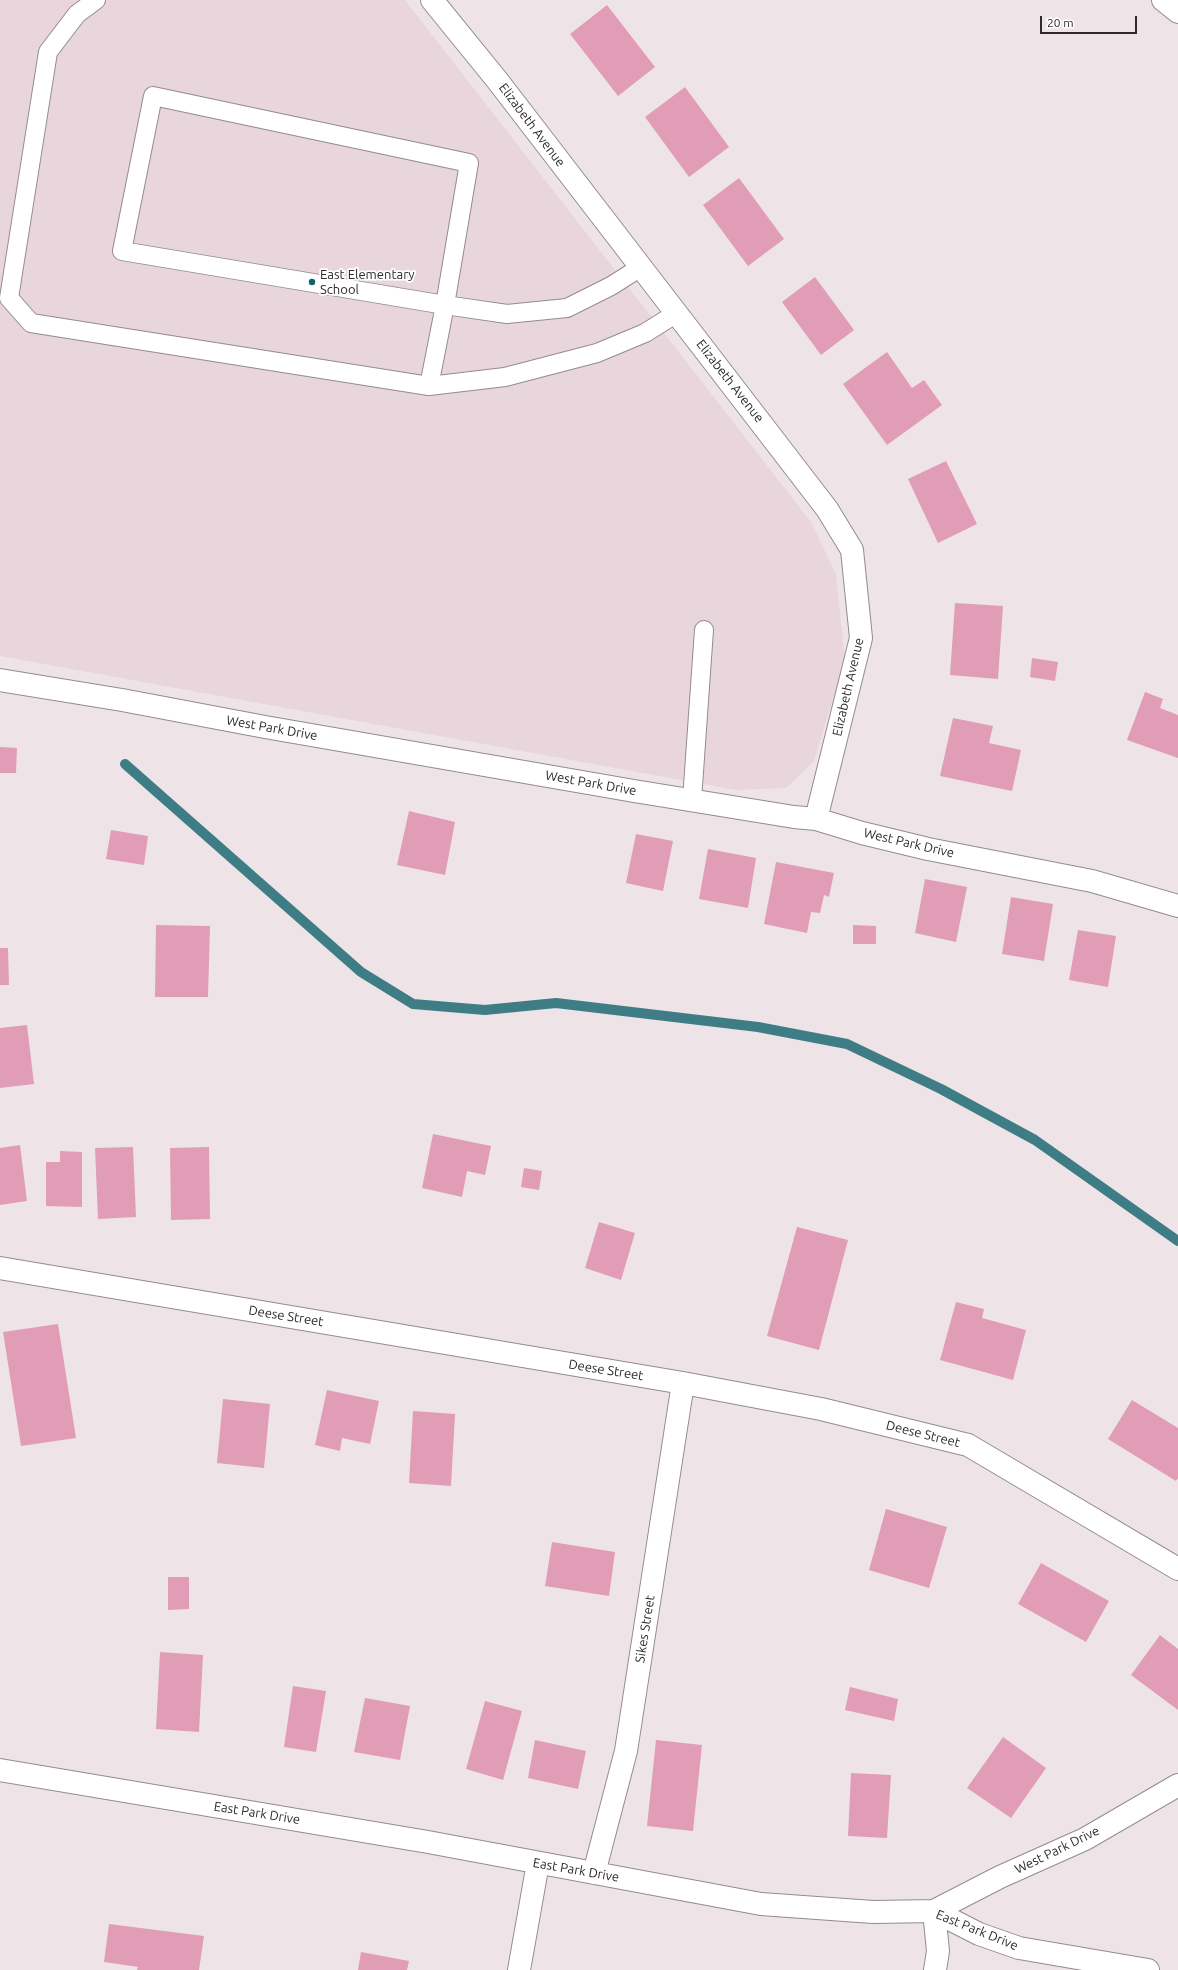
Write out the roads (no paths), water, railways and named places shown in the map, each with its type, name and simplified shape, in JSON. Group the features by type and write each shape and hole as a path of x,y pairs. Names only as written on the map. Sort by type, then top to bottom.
{"street":[{"name":"Elizabeth Avenue","path":"432,0 497,80 827,509 852,550 861,638 816,819"},
{"path":"1163,0 1178,12"},
{"name":"West Park Drive","path":"0,680 122,700 265,728 794,817 816,819 862,833 928,849 1092,881 1178,906"},
{"name":"Deese Street","path":"0,1268 683,1383 821,1410 968,1445 1178,1569"},
{"name":"Sikes Street","path":"594,1873 626,1752 683,1383"},
{"name":"East Park Drive","path":"0,1770 428,1842 761,1904 874,1912 934,1911 979,1934 1018,1948 1148,1970"},
{"name":"West Park Drive","path":"934,1911 1000,1877 1085,1839 1178,1785"},
{"path":"519,1970 538,1863"},
{"path":"934,1911 938,1952 935,1970"}],"lane":[{"path":"96,0 77,14 48,52 9,298 31,323 429,386 505,378 597,353 645,333 677,313"},
{"path":"429,386 445,305 469,163 153,96 122,251 445,305 507,314 567,308 611,286 641,267"},
{"path":"692,800 704,630"}],"waterway":[{"path":"125,764 361,972 413,1004 485,1010 556,1003 758,1027 847,1044 941,1089 1035,1140 1178,1241"}],"place":[{"name":"East Elementary School","path":"312,282"}]}
